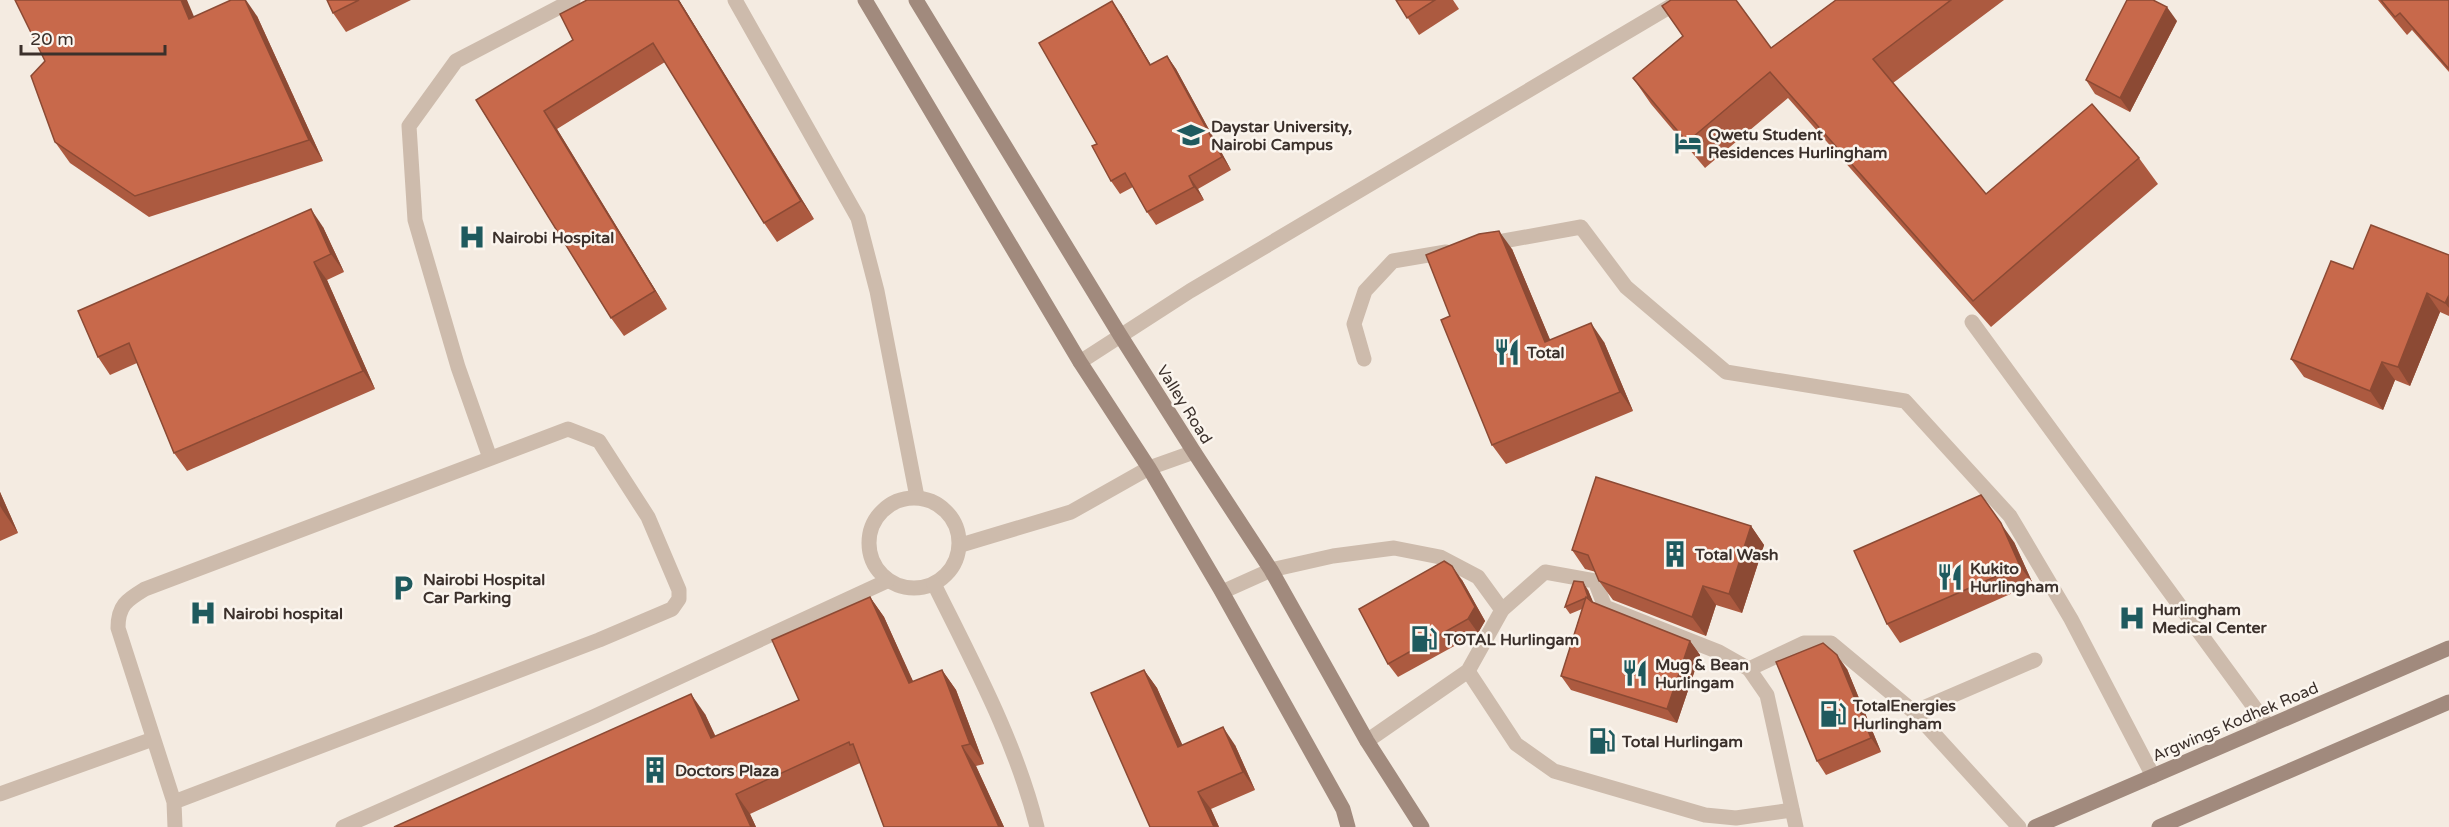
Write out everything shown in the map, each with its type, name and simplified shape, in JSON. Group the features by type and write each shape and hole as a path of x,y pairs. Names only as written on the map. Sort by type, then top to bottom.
{"main road":[{"path":"865,0 1080,362 1149,468 1222,592 1343,809 1348,827"},
{"name":"Valley Road","path":"916,0 1120,335 1271,570 1367,741 1422,827"},
{"name":"Argwings Kodhek Road","path":"2035,827 2449,648"},
{"path":"2159,827 2449,702"}],"lane":[{"path":"490,458 458,367 415,220 409,126 456,61 573,0"},
{"path":"735,0 858,218 877,291 917,497"},
{"path":"1080,362 1120,335 1676,3"},
{"path":"1364,359 1354,324 1365,291 1393,261 1581,227 1626,287 1726,372 1905,401 2010,516 2071,619 2153,776"},
{"path":"1972,322 2268,726"},
{"path":"174,802 590,644 672,609 679,599 679,590 648,517 599,441 568,429 145,589 127,600 118,614 118,628 174,802 175,827"},
{"path":"961,545 1071,512 1149,468 1194,452"},
{"path":"917,497 940,504 956,522 961,545 953,568 934,584 910,589 887,581 872,563 868,539 876,516 894,501 917,497"},
{"path":"1222,592 1271,570 1333,556 1394,548 1440,557 1478,577 1502,610"},
{"path":"1367,741 1468,672 1502,610 1545,572 1595,581 1605,607 1719,652 1749,669 1767,694 1796,827"},
{"path":"343,827 595,716 887,581"},
{"path":"934,584 978,674 1026,783 1037,827"},
{"path":"1749,669 1804,643 1831,643 1914,712 2019,827"},
{"path":"1914,712 2035,660"},
{"path":"1468,672 1516,744 1554,771 1705,815 1736,818 1792,810"},
{"path":"0,794 153,739"}],"building":[{"path":"15,0 181,0 189,19 231,0 245,0 309,140 135,196 55,142 31,76 45,61"},
{"path":"327,0 359,0 333,13"},
{"path":"587,0 678,0 801,201 764,223 653,43 544,111 655,291 611,318 476,100 573,40 560,14"},
{"path":"1396,0 1435,0 1407,18"},
{"path":"1671,0 1736,0 1771,48 1836,0 1951,0 1873,59 1986,194 2092,104 2139,158 1973,301 1770,72 1687,142 1633,78 1683,36 1662,6"},
{"path":"2127,0 2153,0 2167,7 2120,98 2086,80"},
{"path":"2381,0 2449,0 2449,69 2400,13 2395,17"},
{"path":"1112,1 1150,65 1167,56 1222,157 1189,176 1194,187 1147,212 1125,173 1111,181 1092,146 1097,144 1039,43"},
{"path":"311,209 331,254 314,262 363,371 174,453 129,343 98,357 78,311"},
{"path":"2371,225 2449,255 2449,295 2445,303 2427,293 2398,367 2382,362 2370,391 2291,359 2331,261 2353,269"},
{"name":"Total","path":"1499,231 1545,342 1591,323 1620,392 1492,445 1441,320 1450,316 1426,255 1479,234"},
{"name":"Total Wash","path":"1596,477 1751,526 1729,594 1703,586 1692,617 1599,581 1588,555 1572,550"},
{"name":"Kukito Hurlingham","path":"1981,495 2001,523 2020,566 1887,624 1854,551"},
{"path":"1444,561 1452,566 1475,607 1468,619 1388,664 1359,609"},
{"path":"1574,581 1583,582 1588,597 1565,607"},
{"path":"870,597 909,683 942,670 970,744 962,746 999,827 884,827 853,744 850,745 849,742 736,794 751,827 394,827 691,694 711,738 799,700 772,640"},
{"name":"Mug & Bean Hurlingam","path":"1586,597 1592,602 1690,641 1667,709 1561,676"},
{"name":"TotalEnergies Hurlingham","path":"1823,643 1837,655 1871,738 1817,761 1776,662"},
{"path":"1144,670 1178,747 1223,727 1243,772 1198,792 1214,827 1150,827 1091,693"}],"place":[{"name":"Daystar University, Nairobi Campus","path":"1191,135"},
{"name":"Qwetu Student Residences Hurlingham","path":"1688,143"},
{"name":"Nairobi Hospital","path":"472,237"},
{"name":"Total","path":"1507,352"},
{"name":"Total Wash","path":"1675,554"},
{"name":"Kukito Hurlingham","path":"1950,577"},
{"name":"Nairobi Hospital Car Parking","path":"403,588"},
{"name":"Nairobi hospital","path":"203,613"},
{"name":"Hurlingham Medical Center","path":"2132,618"},
{"name":"TOTAL Hurlingam","path":"1424,639"},
{"name":"Mug & Bean Hurlingam","path":"1635,673"},
{"name":"TotalEnergies Hurlingham","path":"1833,714"},
{"name":"Total Hurlingam","path":"1602,741"},
{"name":"Doctors Plaza","path":"655,770"}]}
